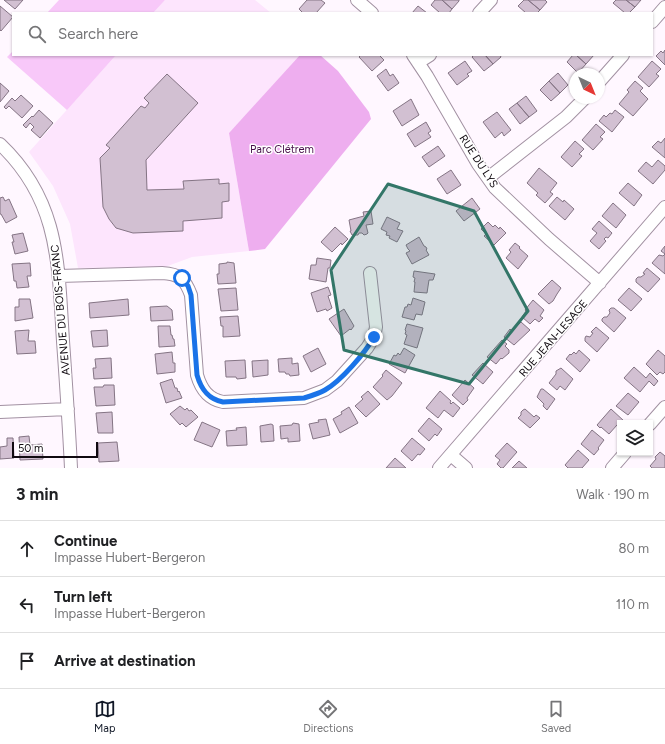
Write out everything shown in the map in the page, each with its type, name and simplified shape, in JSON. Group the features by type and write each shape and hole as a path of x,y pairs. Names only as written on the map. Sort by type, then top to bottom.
{"street":[{"path":"357,0 371,12"},
{"path":"480,12 491,0"},
{"path":"653,21 665,7"},
{"path":"416,59 426,56"},
{"path":"605,75 622,56"},
{"name":"RUE DU LYS","path":"416,59 478,164 495,188 504,198 600,283"},
{"path":"488,178 566,117 579,104"},
{"name":"AVENUE DU BOIS-FRANC","path":"0,144 27,176 42,203 54,236 59,276 71,468"},
{"name":"RUE JEAN-LESAGE","path":"439,468 665,207"},
{"path":"59,276 162,272 174,274 182,278 188,286 191,295 197,375 200,385 206,394 215,400 223,402 304,398 325,390 337,381 367,348 374,337 376,327 370,273"},
{"path":"653,421 665,407"},
{"path":"0,412 68,409"},
{"path":"451,455 466,468"},
{"path":"612,468 622,456"}],"highlighted area":[{"path":"388,184 474,211 528,311 469,384 344,350 331,270"}],"shaded area":[{"path":"59,0 165,0 154,12 48,12"},
{"path":"165,0 255,0 270,12 154,12"},
{"path":"12,52 12,56 115,56 67,110 7,57"},
{"path":"115,56 299,56 229,133 249,251 192,257 165,267 78,268 70,224 53,186 29,152"}],"green space":[{"name":"Parc Clétrem","path":"299,56 321,56 338,71 369,112 371,119 265,249 249,251 229,133"}],"building":[{"path":"4,0 23,0 15,9"},
{"path":"307,0 321,0 325,3 317,12 302,12 299,9"},
{"path":"435,0 442,0 452,9 450,12 439,12 431,5"},
{"path":"442,0 459,0 459,1 452,9"},
{"path":"524,0 528,0 540,10 538,12 525,12 518,6"},
{"path":"528,0 545,0 547,2 540,10"},
{"path":"616,0 626,0 635,7 630,12 624,12 613,3"},
{"path":"626,0 641,0 635,7"},
{"path":"0,6 12,16 12,18 1,31"},
{"path":"418,6 426,12 413,12"},
{"path":"665,50 665,65 656,56 661,51 663,53"},
{"path":"380,56 384,60 372,71 359,57"},
{"path":"486,56 493,64 484,71 472,57"},
{"path":"486,56 500,56 501,57 493,64"},
{"path":"572,56 577,56 586,64 582,68 573,68 567,62"},
{"path":"577,56 593,56 586,64"},
{"path":"465,61 472,71 467,74 469,76 457,85 448,73"},
{"path":"652,61 661,69 656,74 659,76 649,87 638,77"},
{"path":"386,69 390,76 393,74 399,83 388,91 377,76"},
{"path":"558,73 568,85 560,93 549,81"},
{"path":"167,74 198,103 146,160 147,190 184,189 183,181 219,179 219,184 229,183 229,201 222,202 222,218 183,221 183,231 133,233 116,228 109,219 103,207 100,158 110,148 106,145 141,106 145,108 149,103 144,98"},
{"path":"549,81 560,93 551,101 540,90"},
{"path":"635,81 643,88 640,91 648,99 633,116 619,104 629,92 627,90"},
{"path":"0,83 9,91 0,102"},
{"path":"21,95 33,106 22,118 9,106 6,109 4,107 12,98 15,101"},
{"path":"526,96 537,111 529,117 517,103"},
{"path":"411,99 419,115 402,126 393,111"},
{"path":"517,103 529,117 520,124 509,109"},
{"path":"39,110 53,123 40,138 31,130 34,127 30,123 26,128 23,125"},
{"path":"615,110 624,117 612,132 599,121 604,115 606,117 610,113 612,114"},
{"path":"497,112 511,130 504,136 502,132 495,138 483,122"},
{"path":"426,122 431,131 428,133 431,137 415,147 407,134"},
{"path":"596,124 605,132 600,137 603,139 593,150 582,140"},
{"path":"665,138 665,158 652,147 658,141 661,143"},
{"path":"575,141 584,149 579,154 582,156 572,167 561,157"},
{"path":"438,146 445,156 429,167 422,157"},
{"path":"658,160 665,166 665,170 653,184 638,171 646,162 652,167"},
{"path":"539,168 557,183 550,192 553,194 545,203 536,195 538,193 527,183"},
{"path":"451,170 461,185 447,194 437,179"},
{"path":"628,183 642,195 634,206 619,193"},
{"path":"3,197 5,201 9,199 17,217 6,223 0,214 0,198"},
{"path":"557,197 563,202 564,200 574,209 565,220 549,206"},
{"path":"472,198 480,209 464,221 456,211"},
{"path":"613,203 626,215 616,228 602,216"},
{"path":"371,211 373,224 366,225 368,233 364,235 359,233 358,235 352,235 349,220 364,216 363,212"},
{"path":"387,217 400,223 397,229 403,231 397,242 389,238 390,236 386,235 387,232 381,229"},
{"path":"599,221 612,233 608,238 606,237 604,239 606,241 599,249 590,241 597,233 592,229"},
{"path":"488,222 493,227 495,225 499,229 500,227 506,233 494,245 484,236 486,234 481,229"},
{"path":"335,227 348,239 342,245 341,243 332,252 321,242"},
{"path":"23,233 28,251 15,254 12,235"},
{"path":"419,237 426,247 429,255 412,264 406,253 410,251 406,245"},
{"path":"515,243 528,256 518,269 506,258 511,252 509,250"},
{"path":"665,246 665,254 661,251"},
{"path":"665,254 665,274 652,263 659,255 663,256"},
{"path":"317,258 331,260 326,282 309,279 311,265 316,265"},
{"path":"227,262 234,263 236,283 218,284 217,274 219,274 219,264"},
{"path":"30,263 31,276 27,276 29,287 17,288 16,281 14,281 12,264"},
{"path":"647,268 660,279 648,292 636,282 638,277 645,274 643,273"},
{"path":"414,271 435,274 433,280 429,280 427,293 414,292"},
{"path":"552,280 561,288 553,301 549,304 538,294"},
{"path":"328,287 331,295 328,296 332,308 327,311 326,309 317,312 311,293"},
{"path":"236,288 238,310 221,311 218,289"},
{"path":"629,288 642,299 631,311 618,300"},
{"path":"413,298 425,302 422,315 416,314 414,320 402,317 405,307 407,307 408,304 411,305"},
{"path":"19,299 30,299 33,318 15,321 15,307 19,307"},
{"path":"128,299 129,315 90,318 89,303"},
{"path":"533,300 544,310 540,316 543,318 539,322 535,319 530,324 522,317 526,311 525,310"},
{"path":"167,306 172,310 173,320 151,321 150,307"},
{"path":"614,308 626,318 614,332 602,321 604,317 607,317 610,313 609,310"},
{"path":"344,309 354,326 351,330 350,329 341,336 329,319"},
{"path":"238,316 240,336 223,337 223,326 221,326 220,317"},
{"path":"521,322 530,330 514,345 504,337 510,329 512,331"},
{"path":"407,324 423,328 417,348 404,344 407,335 405,334 405,330"},
{"path":"158,326 170,326 171,335 174,339 175,346 159,347"},
{"path":"596,327 609,338 597,352 585,341 586,336 590,337 593,333 591,332"},
{"path":"29,330 28,341 35,341 36,353 17,354 15,331"},
{"path":"107,330 108,346 93,347 91,331"},
{"path":"502,340 507,344 505,346 509,350 509,353 502,359 501,358 496,364 487,357"},
{"path":"318,348 326,364 311,372 303,356"},
{"path":"404,348 415,355 405,373 389,364 394,355 396,356 398,353 400,355"},
{"path":"579,350 590,360 580,372 566,359 570,354 571,355 574,352 576,354"},
{"path":"658,350 665,356 665,372 663,374 660,372 657,375 646,364"},
{"path":"172,352 173,363 175,363 175,372 157,374 155,354"},
{"path":"111,358 112,378 94,379 93,368 96,368 95,359"},
{"path":"292,358 292,364 298,363 299,375 290,376 285,372 279,372 278,359"},
{"path":"245,360 246,378 237,379 236,377 226,377 225,361"},
{"path":"268,360 268,375 253,377 252,361"},
{"path":"483,363 493,372 483,384 472,375"},
{"path":"634,367 646,378 650,373 658,381 654,386 649,381 640,392 624,378"},
{"path":"561,368 573,379 565,390 560,386 557,390 549,383 556,374 556,371"},
{"path":"386,370 402,383 387,400 373,387 383,376 382,375"},
{"path":"172,379 175,388 177,388 182,398 166,403 160,383"},
{"path":"465,380 474,388 467,398 468,400 463,405 452,395"},
{"path":"104,385 114,385 115,405 96,406 94,387 103,387"},
{"path":"541,389 555,399 547,410 543,406 544,404 537,397"},
{"path":"368,391 380,404 366,417 355,406 363,399 361,397"},
{"path":"440,391 451,401 451,404 453,402 460,408 453,417 444,410 438,418 426,408"},
{"path":"628,393 639,402 628,415 616,406"},
{"path":"180,406 185,410 187,408 189,411 191,410 198,417 186,427 182,423 180,425 170,414"},
{"path":"349,407 358,423 340,433 333,419 342,414 341,412"},
{"path":"525,409 534,417 536,415 540,418 530,428 518,418 521,415 521,412"},
{"path":"611,409 623,420 617,420 617,425 609,434 597,425"},
{"path":"112,412 113,433 98,433 96,413"},
{"path":"429,418 442,429 437,436 435,434 429,441 418,431"},
{"path":"326,419 330,435 313,439 309,424 319,422 318,420"},
{"path":"202,422 220,430 212,447 194,440"},
{"path":"293,423 299,424 300,441 288,442 288,438 281,439 280,426 292,425"},
{"path":"273,425 274,441 261,442 260,426"},
{"path":"246,427 247,445 227,446 226,431"},
{"path":"592,430 604,440 594,455 581,444"},
{"path":"29,436 30,445 42,444 43,459 20,460 19,437"},
{"path":"7,438 13,438 14,458 0,459 0,447 7,446"},
{"path":"412,438 425,449 412,461 401,451"},
{"path":"117,442 119,461 99,462 98,443"},
{"path":"507,443 517,452 503,468 501,468 497,464 500,460 495,456"},
{"path":"578,450 589,460 582,468 568,468 565,465"},
{"path":"660,452 665,456 665,468 652,468 650,466"},
{"path":"395,458 406,468 386,468"},
{"path":"519,461 527,468 512,468"}],"route":[{"path":"182,278 188,286 191,295 197,375 200,385 206,394 215,400 223,402 304,398 315,394 325,390 337,381 367,348 374,337"}]}
